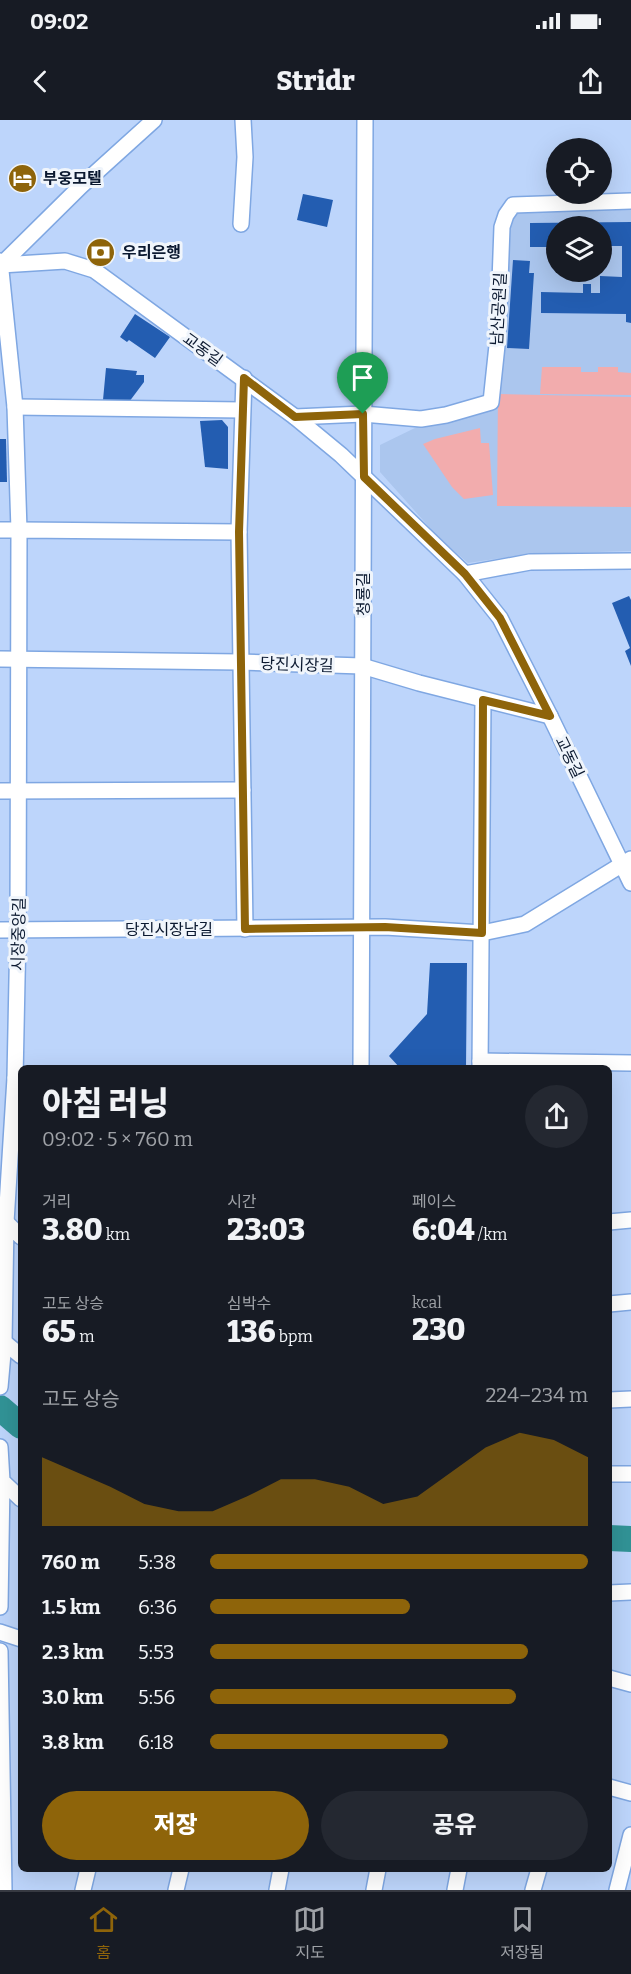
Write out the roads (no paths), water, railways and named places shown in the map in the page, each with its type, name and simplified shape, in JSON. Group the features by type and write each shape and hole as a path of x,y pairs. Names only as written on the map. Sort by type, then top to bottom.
{"street":[{"path":"19,530 15,407 0,264 154,120"},
{"path":"241,224 245,157 243,120"},
{"name":"청룡길","path":"361,1065 365,120"},
{"name":"남산공원길","path":"363,414 420,419 446,415 491,402 498,336 502,227 513,205 631,201"},
{"name":"교동길","path":"0,264 65,261 94,270 244,378 342,455 465,574 500,618 626,861 631,883"},
{"path":"244,378 239,532 245,929"},
{"path":"15,407 242,410"},
{"path":"295,417 363,414"},
{"path":"0,530 239,532"},
{"name":"시장중앙길","path":"0,1387 4,1342 2,1300 6,1222 7,1100 18,1079 19,530"},
{"path":"465,574 530,562 631,561"},
{"name":"당진시장길","path":"0,659 362,666 550,716"},
{"path":"483,700 480,1064 631,1064"},
{"path":"0,791 243,790"},
{"name":"당진시장남길","path":"0,930 385,927 482,933 525,924 626,861"},
{"path":"612,1222 631,1220"},
{"path":"6,1222 18,1234"},
{"path":"612,1304 631,1302"},
{"path":"4,1342 18,1354"},
{"path":"612,1400 631,1399"},
{"path":"0,1447 0,1607"},
{"path":"612,1474 631,1474"},
{"path":"1,1480 18,1496"},
{"path":"612,1593 631,1592"},
{"path":"0,1632 18,1638"},
{"path":"0,1651 4,1890"},
{"path":"612,1679 631,1684"},
{"path":"612,1788 631,1793"},
{"path":"617,1890 631,1835"},
{"path":"83,1890 87,1872"},
{"path":"176,1890 180,1872"},
{"path":"277,1890 280,1872"},
{"path":"374,1890 377,1872"},
{"path":"454,1890 458,1872"},
{"path":"533,1890 538,1872"}],"waterway":[{"path":"0,1408 18,1423"},
{"path":"612,1538 631,1539"}],"place":[{"name":"부웅모텔","path":"22,178"},
{"name":"우리은행","path":"101,252"}]}
